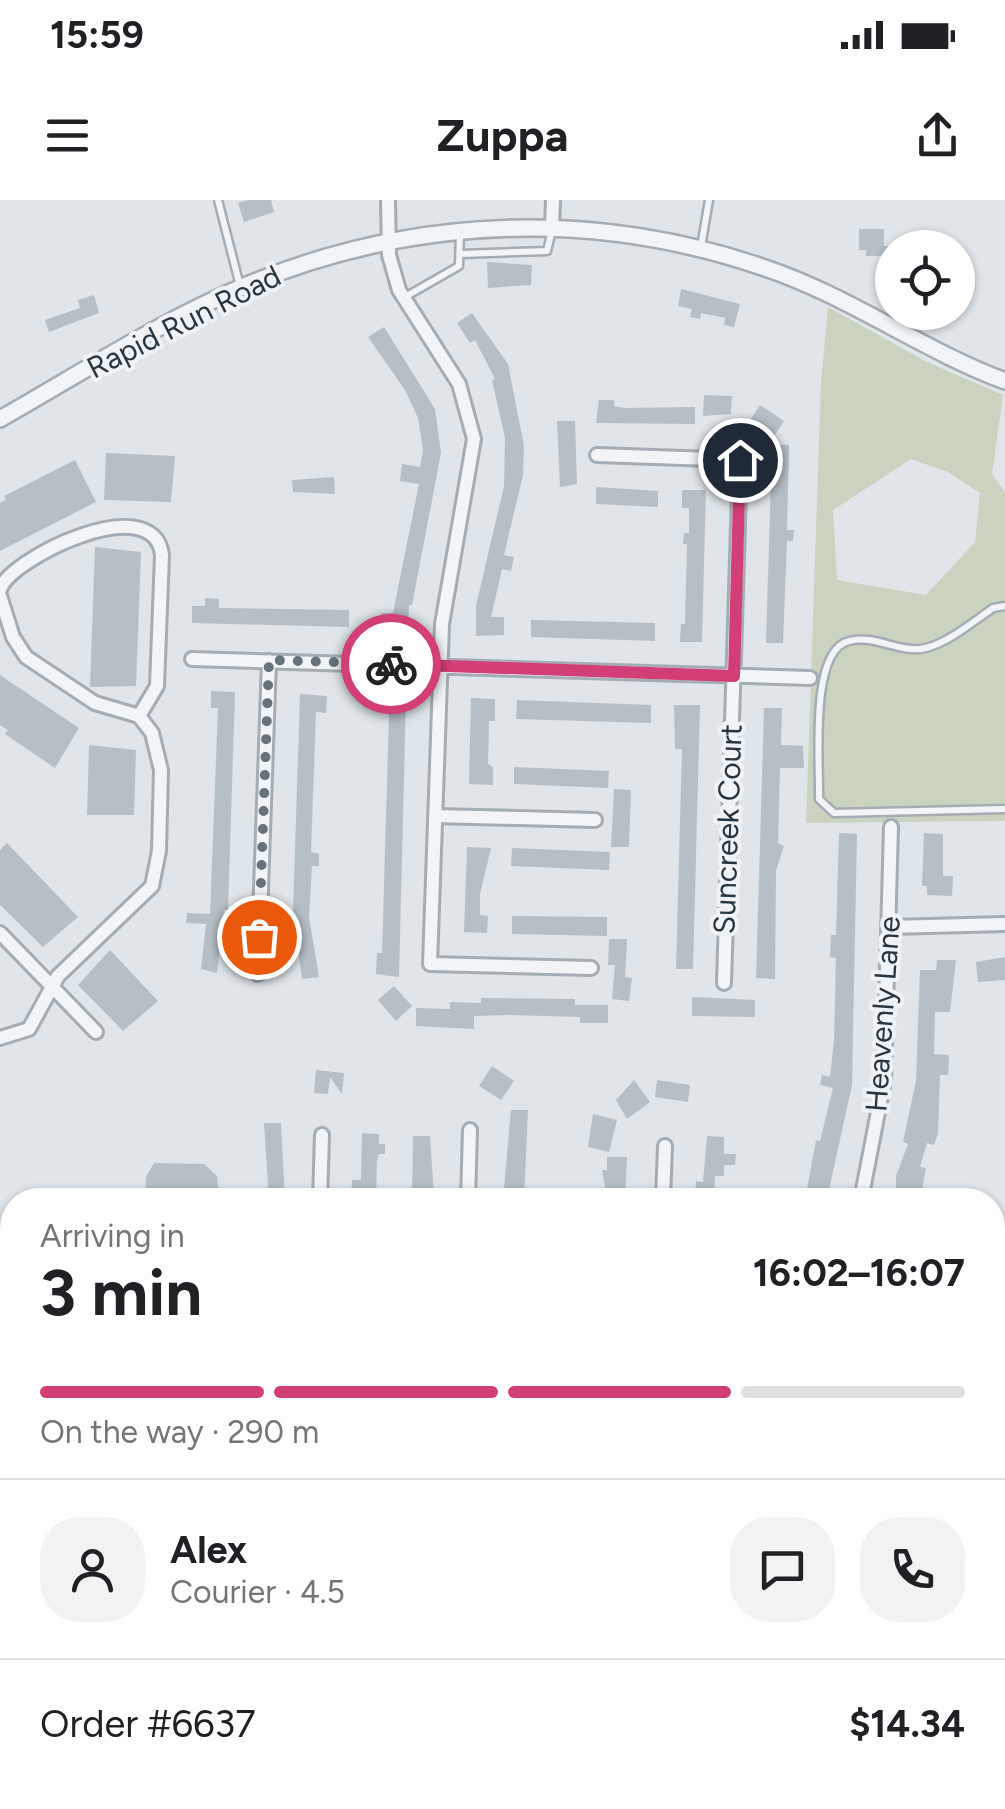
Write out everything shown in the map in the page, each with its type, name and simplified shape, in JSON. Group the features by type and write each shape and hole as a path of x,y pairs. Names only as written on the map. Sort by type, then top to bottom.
{"street":[{"path":"388,200 393,272 404,298 460,384 474,439 444,611 439,666 430,964 591,968"},
{"path":"552,227 553,200"},
{"name":"Rapid Run Road","path":"0,419 241,288 388,240 460,230 552,227 627,234 701,248 802,282 1005,380"},
{"name":"Suncreek Court","path":"596,456 740,460 724,983"},
{"path":"0,1038 28,1029 66,968 136,904 156,875 161,770 152,733 139,716 95,703 26,657 13,637 0,593 10,572 96,530 131,526 152,535 160,544 162,555 157,686 139,716"},
{"path":"192,659 810,678"},
{"path":"258,974 269,660"},
{"path":"434,816 595,820"},
{"name":"Heavenly Lane","path":"863,1188 884,1081 892,827"},
{"path":"890,927 1005,924"},
{"path":"0,933 96,1032"},
{"path":"468,1188 470,1130"},
{"path":"320,1188 322,1135"},
{"path":"663,1188 665,1146"}],"lane":[{"path":"218,200 241,288"},
{"path":"701,248 709,200"},
{"path":"461,254 547,250 552,227"},
{"path":"404,298 456,270 461,254 460,230"},
{"path":"1005,606 992,608 927,648 903,649 848,640 834,649 822,669 819,799 834,813 1005,809"}],"green space":[{"path":"828,307 927,362 1003,395 992,474 1005,492 1005,821 806,823 821,383","holes":["911,459 948,472 980,493 975,542 926,595 837,580 833,510"]}],"building":[{"path":"271,200 274,212 244,222 238,203"},
{"path":"859,229 884,229 875,230 875,256 866,256 866,250 859,250"},
{"path":"487,262 532,265 531,285 488,288"},
{"path":"681,289 740,304 734,327 724,325 725,318 701,313 700,319 690,317 692,309 678,306"},
{"path":"94,295 99,313 49,332 45,320 80,308 78,300"},
{"path":"472,313 508,364 524,446 523,475 504,555 514,557 511,571 502,569 491,617 504,617 504,635 476,636 476,606 504,486 505,438 492,380 495,379 475,340 470,343 457,323"},
{"path":"384,327 435,409 441,453 409,605 408,633 381,633 381,613 393,613 419,484 400,481 402,464 420,467 423,450 418,418 405,390 368,337"},
{"path":"704,395 732,396 731,414 703,416"},
{"path":"599,400 614,400 614,406 624,408 695,407 695,424 596,423"},
{"path":"760,405 784,421 772,439 748,423"},
{"path":"557,421 575,421 577,484 560,487"},
{"path":"772,444 789,445 787,530 794,530 793,541 787,541 783,643 766,643"},
{"path":"106,453 175,456 171,502 104,500"},
{"path":"75,460 96,502 0,551 0,503 6,500 4,496"},
{"path":"334,477 335,494 293,492 292,480"},
{"path":"596,487 658,491 658,507 596,504"},
{"path":"682,490 706,490 702,642 680,642 681,624 685,624 687,544 683,544 684,533 689,533 689,508 682,508"},
{"path":"95,547 141,552 136,686 90,687"},
{"path":"205,598 219,599 219,608 349,610 349,627 192,623 192,606 205,606"},
{"path":"531,620 655,623 655,641 531,637"},
{"path":"0,675 79,728 55,768 5,734 8,730 0,725"},
{"path":"211,691 235,692 228,910 224,910 217,973 201,969 206,924 186,923 187,913 210,914 218,708 211,708"},
{"path":"300,694 327,696 326,713 316,712 311,852 319,854 319,866 312,866 309,917 319,977 302,979 293,911"},
{"path":"379,696 406,697 399,977 376,974 377,953 382,953 389,714 378,711"},
{"path":"471,698 495,699 495,721 489,721 488,764 493,767 493,785 469,784"},
{"path":"517,700 651,705 651,723 516,719"},
{"path":"674,705 700,705 693,969 676,969 682,749 675,749"},
{"path":"764,708 782,708 781,745 803,746 804,768 780,768 778,843 784,846 776,871 775,979 756,978"},
{"path":"89,745 136,750 134,815 87,815"},
{"path":"514,767 609,771 608,788 514,784"},
{"path":"614,789 631,790 629,847 611,847"},
{"path":"839,833 857,834 852,1085 829,1188 807,1188 816,1140 820,1141 833,1088 820,1085 822,1075 830,1077 834,1040 836,958 830,957 831,935 836,935"},
{"path":"924,833 943,834 943,876 953,876 952,896 927,895 927,886 922,886"},
{"path":"7,843 78,917 43,947 0,905 0,850"},
{"path":"467,847 491,848 480,894 480,915 488,916 487,933 464,932"},
{"path":"512,848 610,852 609,870 511,866"},
{"path":"512,916 607,917 607,936 512,934"},
{"path":"609,939 627,939 625,977 632,978 629,1001 612,999 615,965 608,965"},
{"path":"110,950 158,1001 123,1031 78,985"},
{"path":"1005,957 1005,980 978,982 976,962"},
{"path":"937,960 956,960 950,1012 935,1012 934,1054 949,1055 948,1075 940,1075 938,1133 934,1145 927,1143 920,1167 926,1168 922,1188 896,1188 896,1176 908,1144 903,1142 916,1081 920,970 936,970"},
{"path":"394,986 412,1006 396,1021 378,1000"},
{"path":"692,997 755,1000 755,1017 692,1016"},
{"path":"481,998 575,999 575,1005 608,1005 608,1023 580,1023 580,1017 509,1015 474,1016 474,1029 416,1026 416,1008 450,1009 450,1002 481,1003"},
{"path":"492,1066 514,1081 501,1100 479,1086"},
{"path":"316,1070 344,1073 342,1094 330,1077 328,1094 314,1093"},
{"path":"634,1080 650,1102 627,1119 616,1100"},
{"path":"657,1080 690,1085 688,1102 655,1097"},
{"path":"511,1110 528,1110 525,1188 504,1188"},
{"path":"593,1114 617,1120 609,1152 588,1147"},
{"path":"264,1123 281,1123 284,1188 268,1188"},
{"path":"362,1133 379,1134 385,1154 379,1154 377,1161 376,1188 352,1188 352,1180 361,1180"},
{"path":"413,1136 430,1136 434,1188 412,1188"},
{"path":"707,1136 724,1137 724,1154 736,1154 735,1165 724,1165 724,1176 715,1176 714,1188 696,1188 696,1181 703,1182"},
{"path":"607,1157 627,1157 626,1188 605,1188 602,1170 607,1170"},
{"path":"154,1163 204,1164 217,1176 218,1188 146,1188 146,1177"}],"way so far":[{"path":"259,937 269,660 391,664"}],"route":[{"path":"391,664 734,676 740,460"}]}
